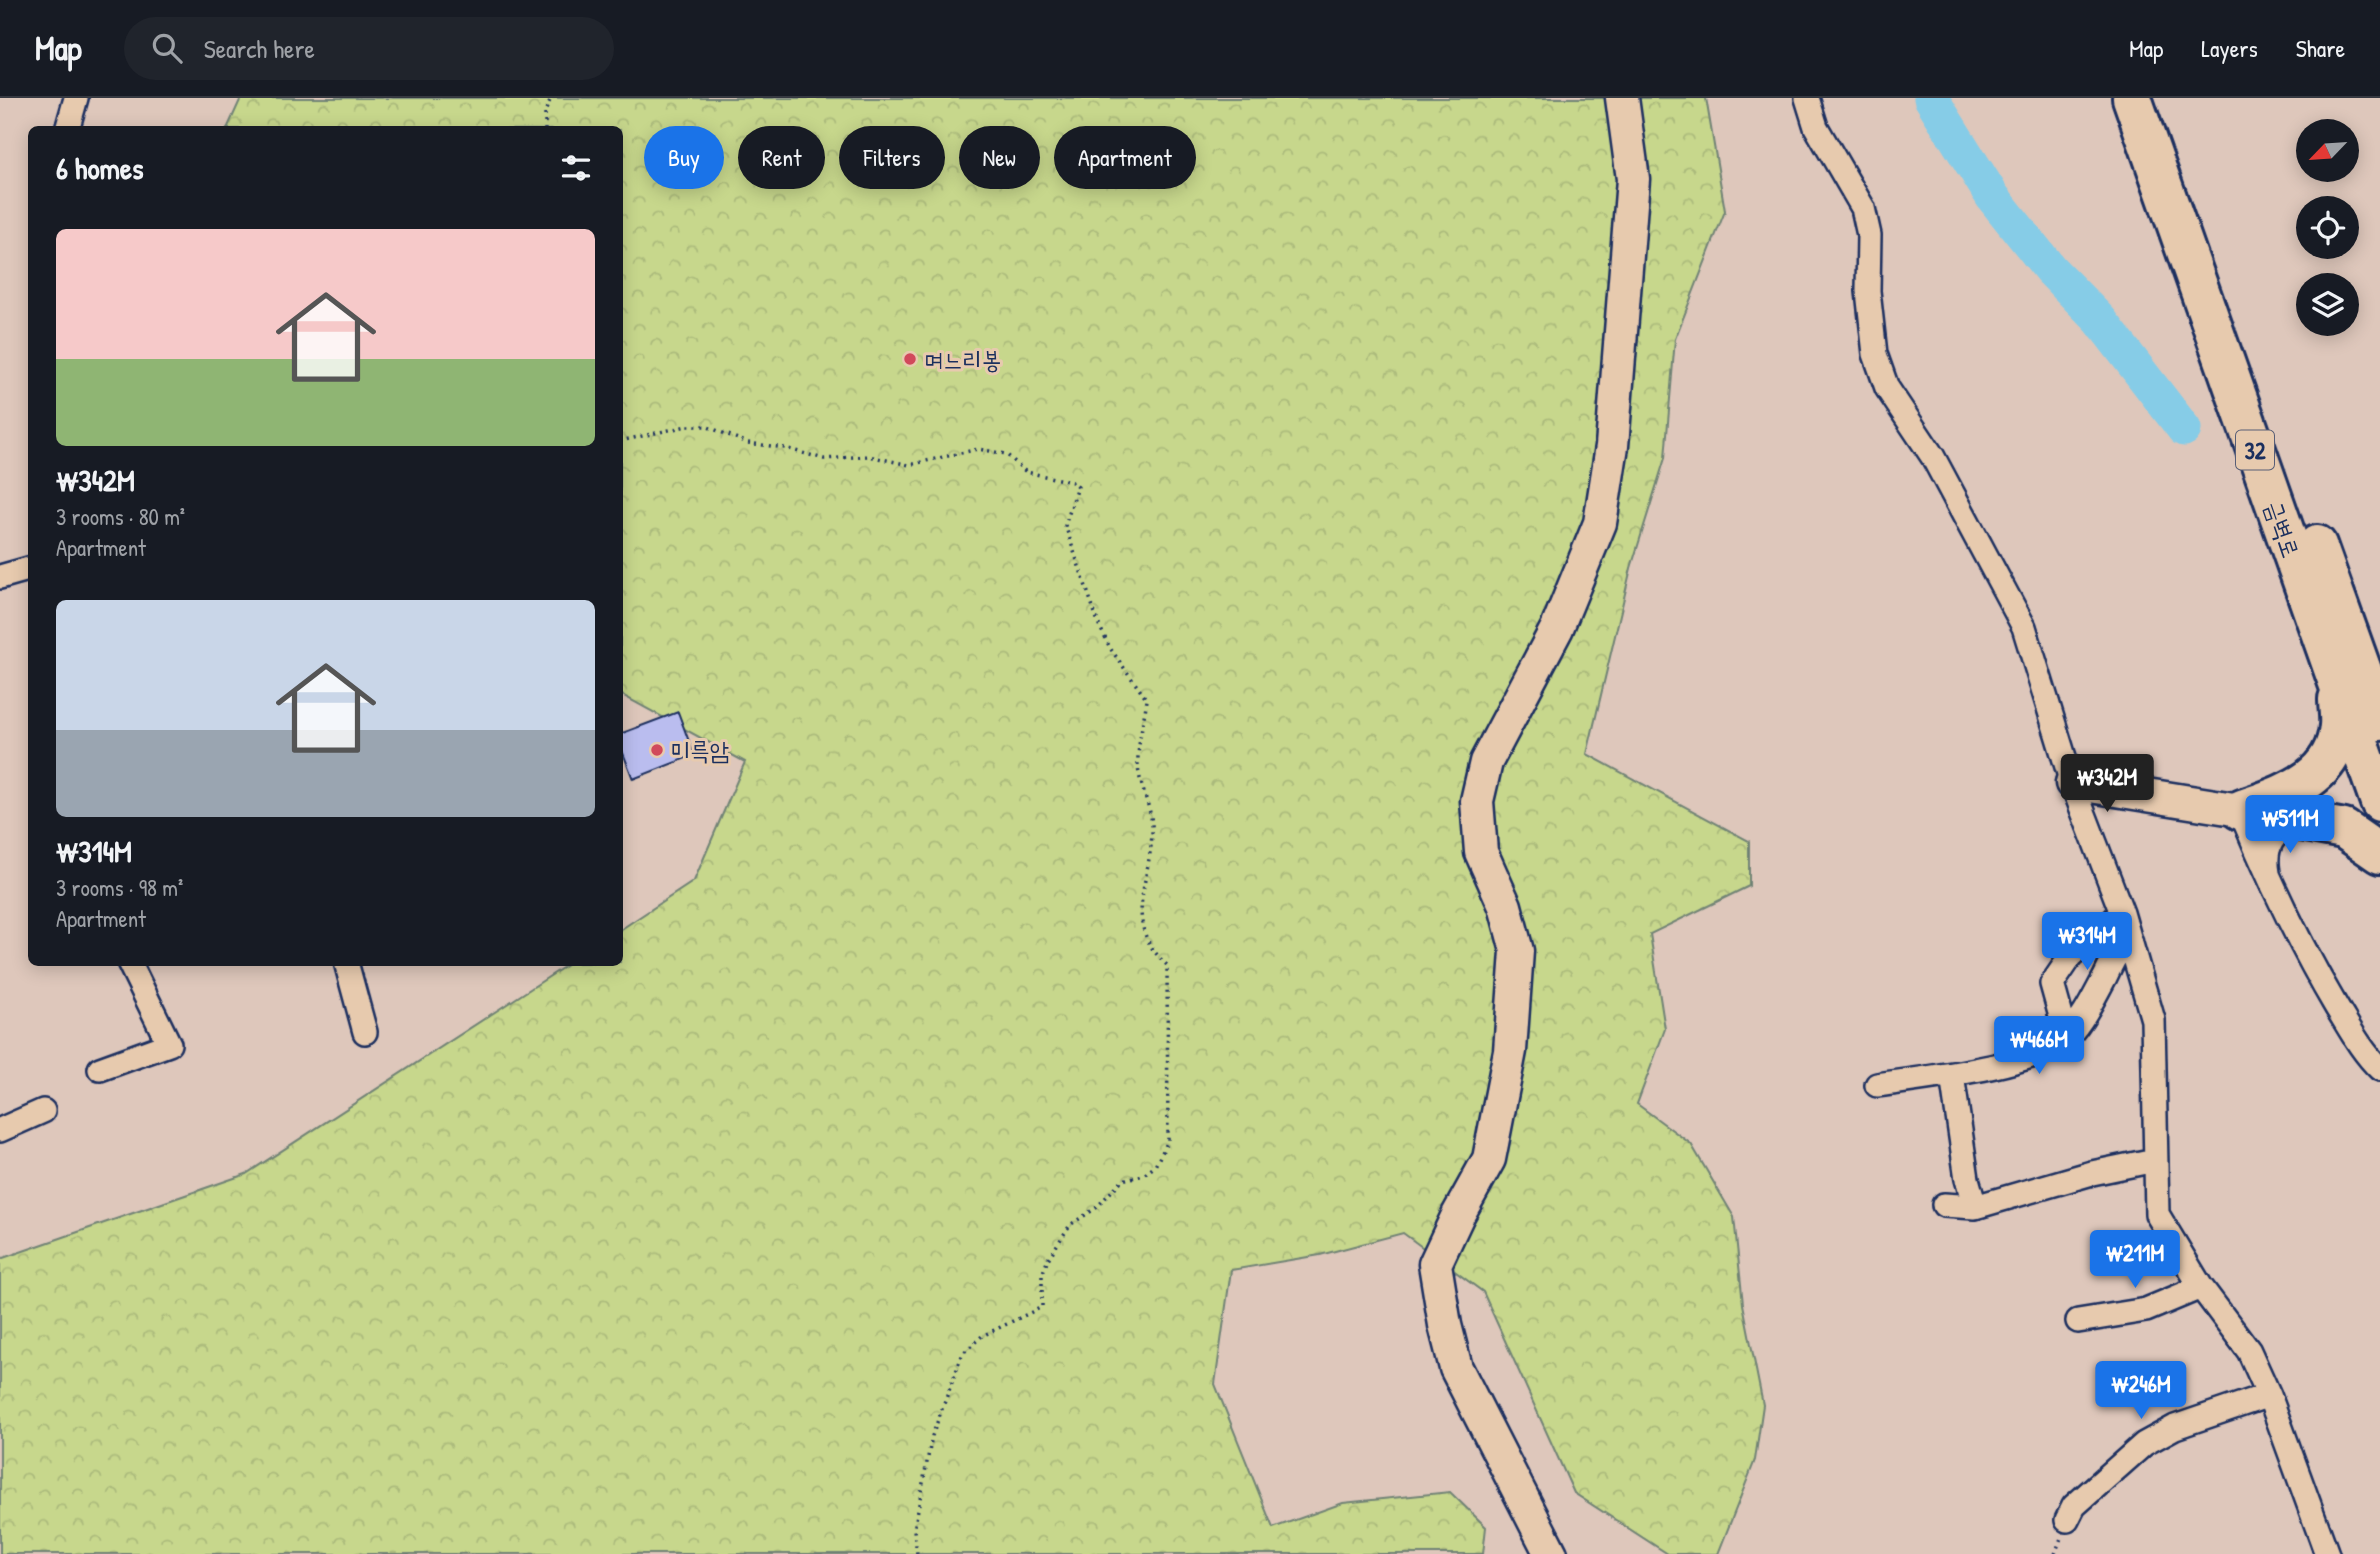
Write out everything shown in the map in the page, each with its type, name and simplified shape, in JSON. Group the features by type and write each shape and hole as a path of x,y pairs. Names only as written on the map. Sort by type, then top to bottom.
{"highway":[{"name":"금벽로","path":"2132,98 2380,804"},
{"name":"금벽로","path":"2156,98 2380,721"},
{"path":"2347,629 2380,684"},
{"path":"2240,810 2285,793 2317,774 2329,757 2339,728 2338,685"},
{"path":"2240,810 2380,804"},
{"path":"2240,810 2344,829 2380,854"}],"street":[{"path":"68,126 76,98"},
{"path":"1550,1554 1456,1368 1445,1325 1435,1264 1458,1214 1489,1159 1510,1051 1517,951 1505,906 1481,852 1477,801 1486,762 1557,628 1600,523 1612,446 1633,179 1622,98"},
{"path":"1807,98 1816,127 1863,208 1869,235 1868,291 1875,354 1887,388 1933,457 2024,627 2072,783 2122,913 2154,1020 2157,1214 2201,1287 2249,1351 2269,1395 2327,1554"},
{"path":"0,576 28,569"},
{"path":"2072,783 2240,810 2270,883 2324,986 2356,1038 2380,1069"},
{"path":"2270,883 2266,859 2269,848 2276,834 2300,820"},
{"path":"2067,1038 2052,985 2071,956 2122,913"},
{"path":"1877,1085 1952,1075 2039,1054 2057,1045 2067,1038 2087,1011 2118,953 2131,943"},
{"path":"100,1069 169,1044 131,966"},
{"path":"347,966 365,1032"},
{"path":"2356,1038 2380,1050"},
{"path":"1952,1075 1967,1179 1975,1208"},
{"path":"0,1130 43,1111"},
{"path":"1944,1205 1975,1208 2092,1173 2155,1160"},
{"path":"2077,1321 2146,1310 2201,1287"},
{"path":"2067,1520 2074,1506 2144,1444 2175,1427 2269,1395"}],"path":[{"path":"545,126 545,112 551,98"},
{"path":"623,440 687,426 706,426 748,443 785,448 824,459 869,456 909,465 978,449 1006,454 1026,472 1072,482 1078,487 1065,525 1099,625 1110,648 1147,700 1138,764 1153,831 1140,913 1152,951 1167,965 1168,1141 1155,1166 1143,1175 1122,1180 1096,1209 1069,1225 1048,1259 1042,1275 1042,1307 982,1336 963,1353 932,1436 914,1530 917,1554"}],"green space":[{"path":"241,98 1706,98 1725,211 1675,339 1665,458 1631,568 1587,754 1749,841 1749,886 1650,934 1665,1029 1637,1104 1691,1144 1734,1217 1743,1304 1763,1405 1755,1460 1718,1554 1668,1554 1574,1493 1483,1292 1403,1233 1320,1255 1231,1270 1215,1384 1273,1528 1343,1503 1450,1492 1486,1527 1483,1554 0,1554 0,1259 246,1174 565,966 623,966 623,928 694,881 745,762 623,696 623,126 228,126"}],"building":[{"name":"미륵암","path":"678,712 694,755 633,779 623,753 623,733"}],"waterway":[{"path":"1931,98 1992,196 2050,269 2100,320 2184,429"}],"place":[{"name":"며느리봉","path":"910,359"},
{"name":"미륵암","path":"657,750"}]}
